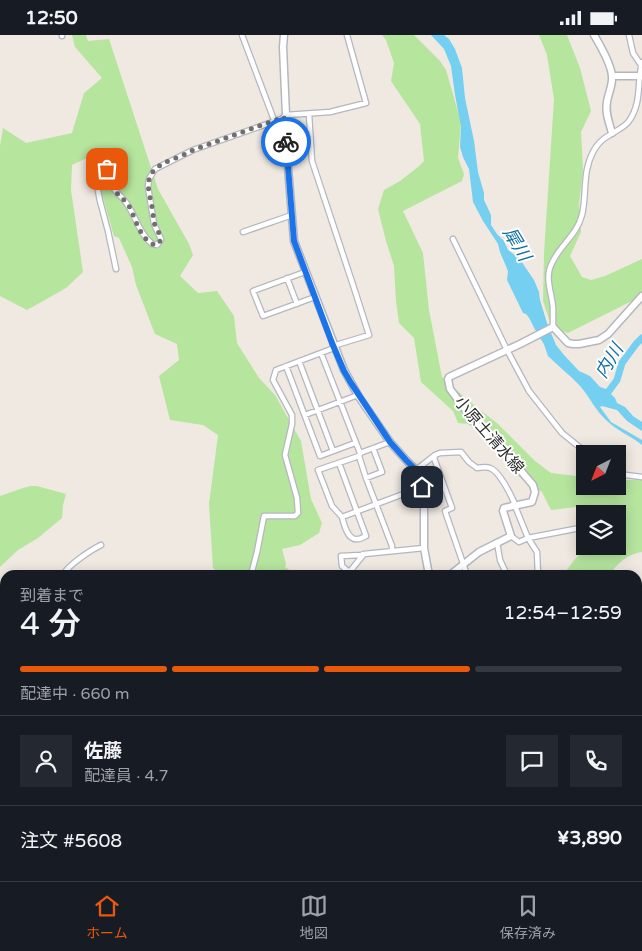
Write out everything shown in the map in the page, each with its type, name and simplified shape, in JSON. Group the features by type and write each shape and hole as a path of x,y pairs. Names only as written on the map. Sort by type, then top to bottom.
{"main road":[{"path":"284,35 285,116 294,241 344,371 390,442 416,470 424,500 424,548 428,570"},
{"path":"594,35 612,72 612,80 606,103 606,113 612,133"},
{"path":"612,76 641,76"},
{"path":"552,327 568,343 579,345 599,340 608,334 642,296"},
{"name":"小原土清水線","path":"514,506 532,502 535,492 533,485 479,428 450,389 448,379 452,375 552,327"},
{"path":"457,570 480,552 511,536 503,511 504,508 514,506"}],"street":[{"path":"242,35 274,120"},
{"path":"116,269 94,170 97,165 102,164 105,166 115,191 125,201 143,235 152,244 157,245 161,240 154,224 148,187 148,179 157,167 193,150 285,116 330,112 366,103 347,35"},
{"path":"552,327 553,307 548,280 549,271 552,263 579,225 583,212 587,163 597,145 630,121 639,96 642,64 633,53 629,35"},
{"path":"252,570 264,516 295,517 298,513 297,498 285,455 292,424 292,415 273,380 276,370 368,335 312,161 309,114"},
{"path":"243,233 292,215"},
{"path":"453,239 507,350 534,399 562,433 577,445"},
{"path":"305,271 253,291 256,299 263,316 315,297"},
{"path":"287,278 297,304"},
{"path":"321,353 360,455 366,479 392,546 392,551"},
{"path":"299,361 333,451"},
{"path":"286,366 320,456 355,443"},
{"path":"305,415 358,395"},
{"path":"339,463 366,536 356,540 346,530 342,517 332,506 318,470 390,442"},
{"path":"366,479 382,472 374,448"},
{"path":"416,470 435,455 461,452 477,468 486,467 492,469 507,487 528,538 537,552 538,570"},
{"path":"435,455 434,458 452,507 445,511 466,570"},
{"path":"626,475 642,477"},
{"path":"342,517 422,487"},
{"path":"511,536 519,542 528,538 576,529"},
{"path":"497,542 500,560 505,570"},
{"path":"66,570 87,552 101,545"},
{"path":"345,570 342,566 341,556 424,548"},
{"path":"351,570 364,554"}],"green space":[{"path":"72,35 86,35 88,41 109,39 158,189 189,244 193,255 180,276 198,293 217,291 234,316 237,343 259,378 275,395 301,441 311,499 322,523 319,533 300,545 282,549 285,567 290,570 215,570 213,568 209,504 218,435 203,425 170,420 159,376 179,360 177,344 155,334 136,285 132,267 119,238 114,236 91,156 72,165 71,190 83,272 66,288 27,310 0,296 0,146 3,128 26,143 72,133 84,93 102,78 75,47"},
{"path":"382,35 414,35 440,61 446,70 461,122 458,158 464,174 462,181 403,211 423,253 429,310 442,377 498,424 535,461 551,473 576,476 576,495 626,495 626,480 635,480 642,477 642,552 623,560 613,570 567,570 579,555 626,555 626,505 576,505 576,507 551,510 542,492 518,476 482,436 468,424 458,423 453,411 421,382 414,338 399,323 394,266 378,209 384,190 400,181 424,161 420,124 391,81 394,63 386,40"},
{"path":"539,35 567,35 580,68 591,111 581,132 583,170 579,205 581,232 570,256 582,277 591,280 605,276 642,259 642,296 568,333 555,329 549,319 543,301 544,253 554,99 547,55"},
{"path":"31,486 66,494 62,518 38,538 18,550 0,567 0,496"}],"water":[{"path":"431,35 444,35 449,39 462,68 465,98 478,172 484,200 491,215 491,225 504,241 508,250 519,258 534,280 556,345 579,371 590,376 600,387 606,389 615,398 617,403 625,407 642,422 642,431 627,421 617,410 600,407 611,422 642,440 642,445 610,424 602,416 580,386 548,356 544,344 529,318 523,313 507,280 508,271 498,244 473,202 469,169 460,147 461,126 451,66 444,49"}],"waterway":[{"name":"内川","path":"603,399 617,380 622,363 642,338"}],"way so far":[{"path":"107,169 115,191 129,206 143,235 149,242 157,245 161,240 154,224 148,187 148,179 157,167 193,150 284,117 286,142"}],"route":[{"path":"286,142 294,241 332,343 344,371 360,398 390,442 416,470 422,487"}],"water label":[{"name":"犀川","path":"517,244"}]}
